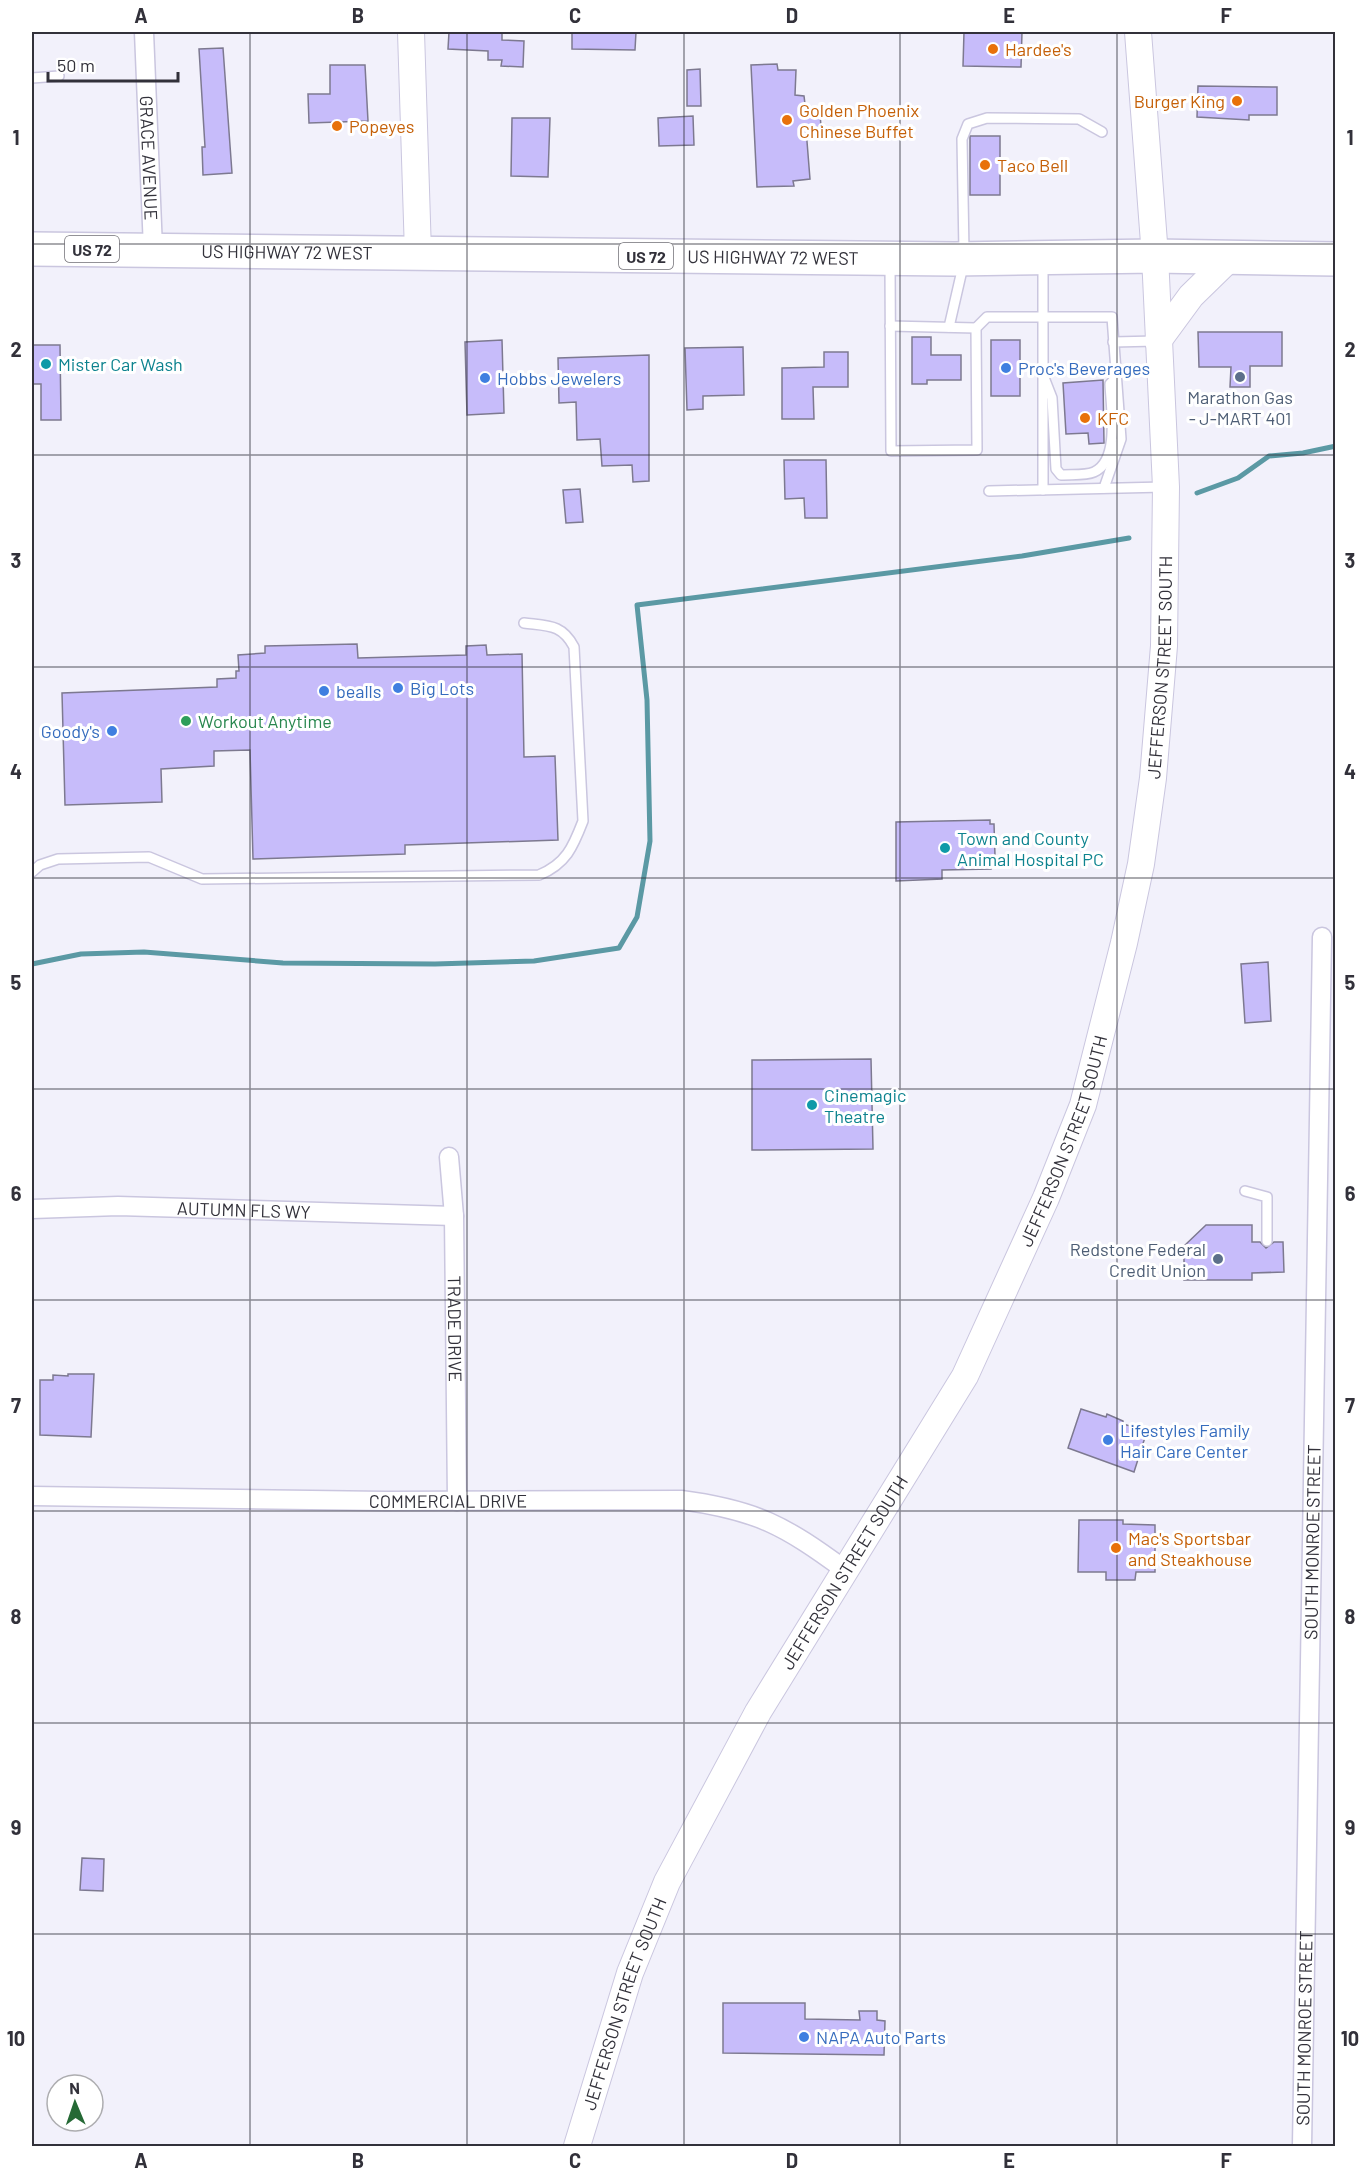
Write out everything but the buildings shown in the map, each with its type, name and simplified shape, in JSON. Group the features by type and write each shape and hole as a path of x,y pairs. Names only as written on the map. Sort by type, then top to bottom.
{"highway":[{"name":"US HIGHWAY 72 WEST","path":"32,249 965,259 1155,256 1335,259"}],"street":[{"name":"GRACE AVENUE","path":"144,32 153,249"},
{"path":"411,32 418,253"},
{"name":"JEFFERSON STREET SOUTH","path":"577,2146 630,1973 667,1882 758,1712 965,1376 1046,1198 1083,1105 1127,931 1141,864 1153,778 1164,646 1166,487 1155,256 1138,32"},
{"path":"1158,341 1191,296 1231,257"},
{"name":"SOUTH MONROE STREET","path":"1302,2146 1322,937"},
{"name":"TRADE DRIVE","path":"449,1157 454,1216 457,1501"},
{"name":"AUTUMN FLS WY","path":"32,1209 118,1206 454,1216"},
{"name":"COMMERCIAL DRIVE","path":"32,1496 457,1501 681,1500 722,1505 761,1517 797,1535 845,1570"}],"lane":[{"path":"32,78 59,76"},
{"path":"949,327 965,259 962,139 968,124 987,118 1079,119 1102,132"},
{"path":"1043,257 1043,490"},
{"path":"890,258 891,451 976,450 976,328 987,316 1112,317 1120,439 1104,488"},
{"path":"890,326 976,328"},
{"path":"1113,342 1158,341"},
{"path":"1043,375 1052,398 1056,469 1061,475 1092,473 1102,467 1111,444 1110,384 1116,378"},
{"path":"989,491 1166,487"},
{"path":"32,872 40,865 58,859 149,857 202,879 539,874 556,868 574,844 583,820 574,647 567,633 554,627 524,623"},
{"path":"1245,1191 1267,1197 1267,1241"}],"waterway":[{"path":"1197,493 1238,478 1269,456 1303,453 1336,446"},
{"path":"32,964 81,954 144,952 283,963 435,964 534,961 619,948 637,917 650,841 647,700 637,605 1022,556 1129,538"}],"place":[{"name":"Hardee's","path":"993,49"},
{"name":"Burger King","path":"1237,101"},
{"name":"Golden Phoenix Chinese Buffet","path":"787,120"},
{"name":"Popeyes","path":"337,126"},
{"name":"Taco Bell","path":"985,165"},
{"name":"Mister Car Wash","path":"46,364"},
{"name":"Proc's Beverages","path":"1006,368"},
{"name":"Marathon Gas - J-MART 401","path":"1240,377"},
{"name":"Hobbs Jewelers","path":"485,378"},
{"name":"KFC","path":"1085,418"},
{"name":"Big Lots","path":"398,688"},
{"name":"bealls","path":"324,691"},
{"name":"Workout Anytime","path":"186,721"},
{"name":"Goody's","path":"112,731"},
{"name":"Town and County Animal Hospital PC","path":"945,848"},
{"name":"Cinemagic Theatre","path":"812,1105"},
{"name":"Redstone Federal Credit Union","path":"1218,1259"},
{"name":"Lifestyles Family Hair Care Center","path":"1108,1440"},
{"name":"Mac's Sportsbar and Steakhouse","path":"1116,1548"},
{"name":"NAPA Auto Parts","path":"804,2037"}]}
